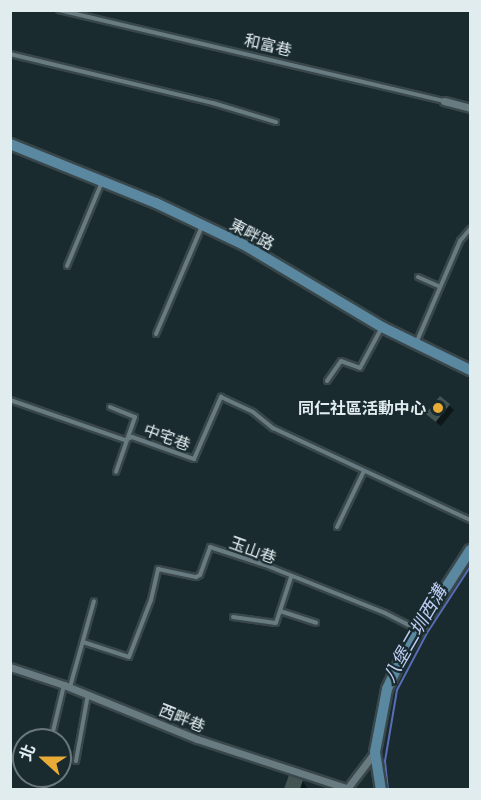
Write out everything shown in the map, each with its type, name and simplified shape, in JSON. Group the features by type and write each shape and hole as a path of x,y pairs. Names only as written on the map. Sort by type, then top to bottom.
{"street":[{"name":"和富巷","path":"444,101 471,108"},
{"name":"東畔路","path":"10,144 102,181 246,246 382,327 471,370"},
{"path":"381,789 375,752 387,689 405,651 471,550"},
{"name":"西畔巷","path":"10,667 88,694 197,739 346,789"},
{"path":"346,789 375,752"}],"lane":[{"name":"和富巷","path":"59,10 444,101"},
{"path":"10,54 213,103 276,122"},
{"path":"67,266 102,181"},
{"path":"156,334 202,225"},
{"path":"416,344 460,241 471,229"},
{"path":"418,277 440,287"},
{"path":"327,381 341,361 360,368 382,327"},
{"name":"中宅巷","path":"10,400 125,440 129,437 194,459 221,397 253,412 273,428 471,520"},
{"path":"110,407 135,417 116,472"},
{"path":"337,527 364,471"},
{"name":"玉山巷","path":"83,642 129,657 151,600 158,569 196,577 200,575 210,547 265,565 385,613 420,631"},
{"path":"233,617 276,623 291,577"},
{"path":"55,728 94,601"},
{"path":"280,611 316,623"},
{"path":"76,761 88,694"}],"building":[{"name":"同仁社區活動中心","path":"440,396 450,404 436,422 426,414"},
{"path":"289,775 303,780 300,789 284,789"}],"waterway":[{"name":"八堡二圳西溝","path":"388,790 385,761 397,690 427,633 470,567"}],"place":[{"name":"同仁社區活動中心","path":"438,408"}]}
